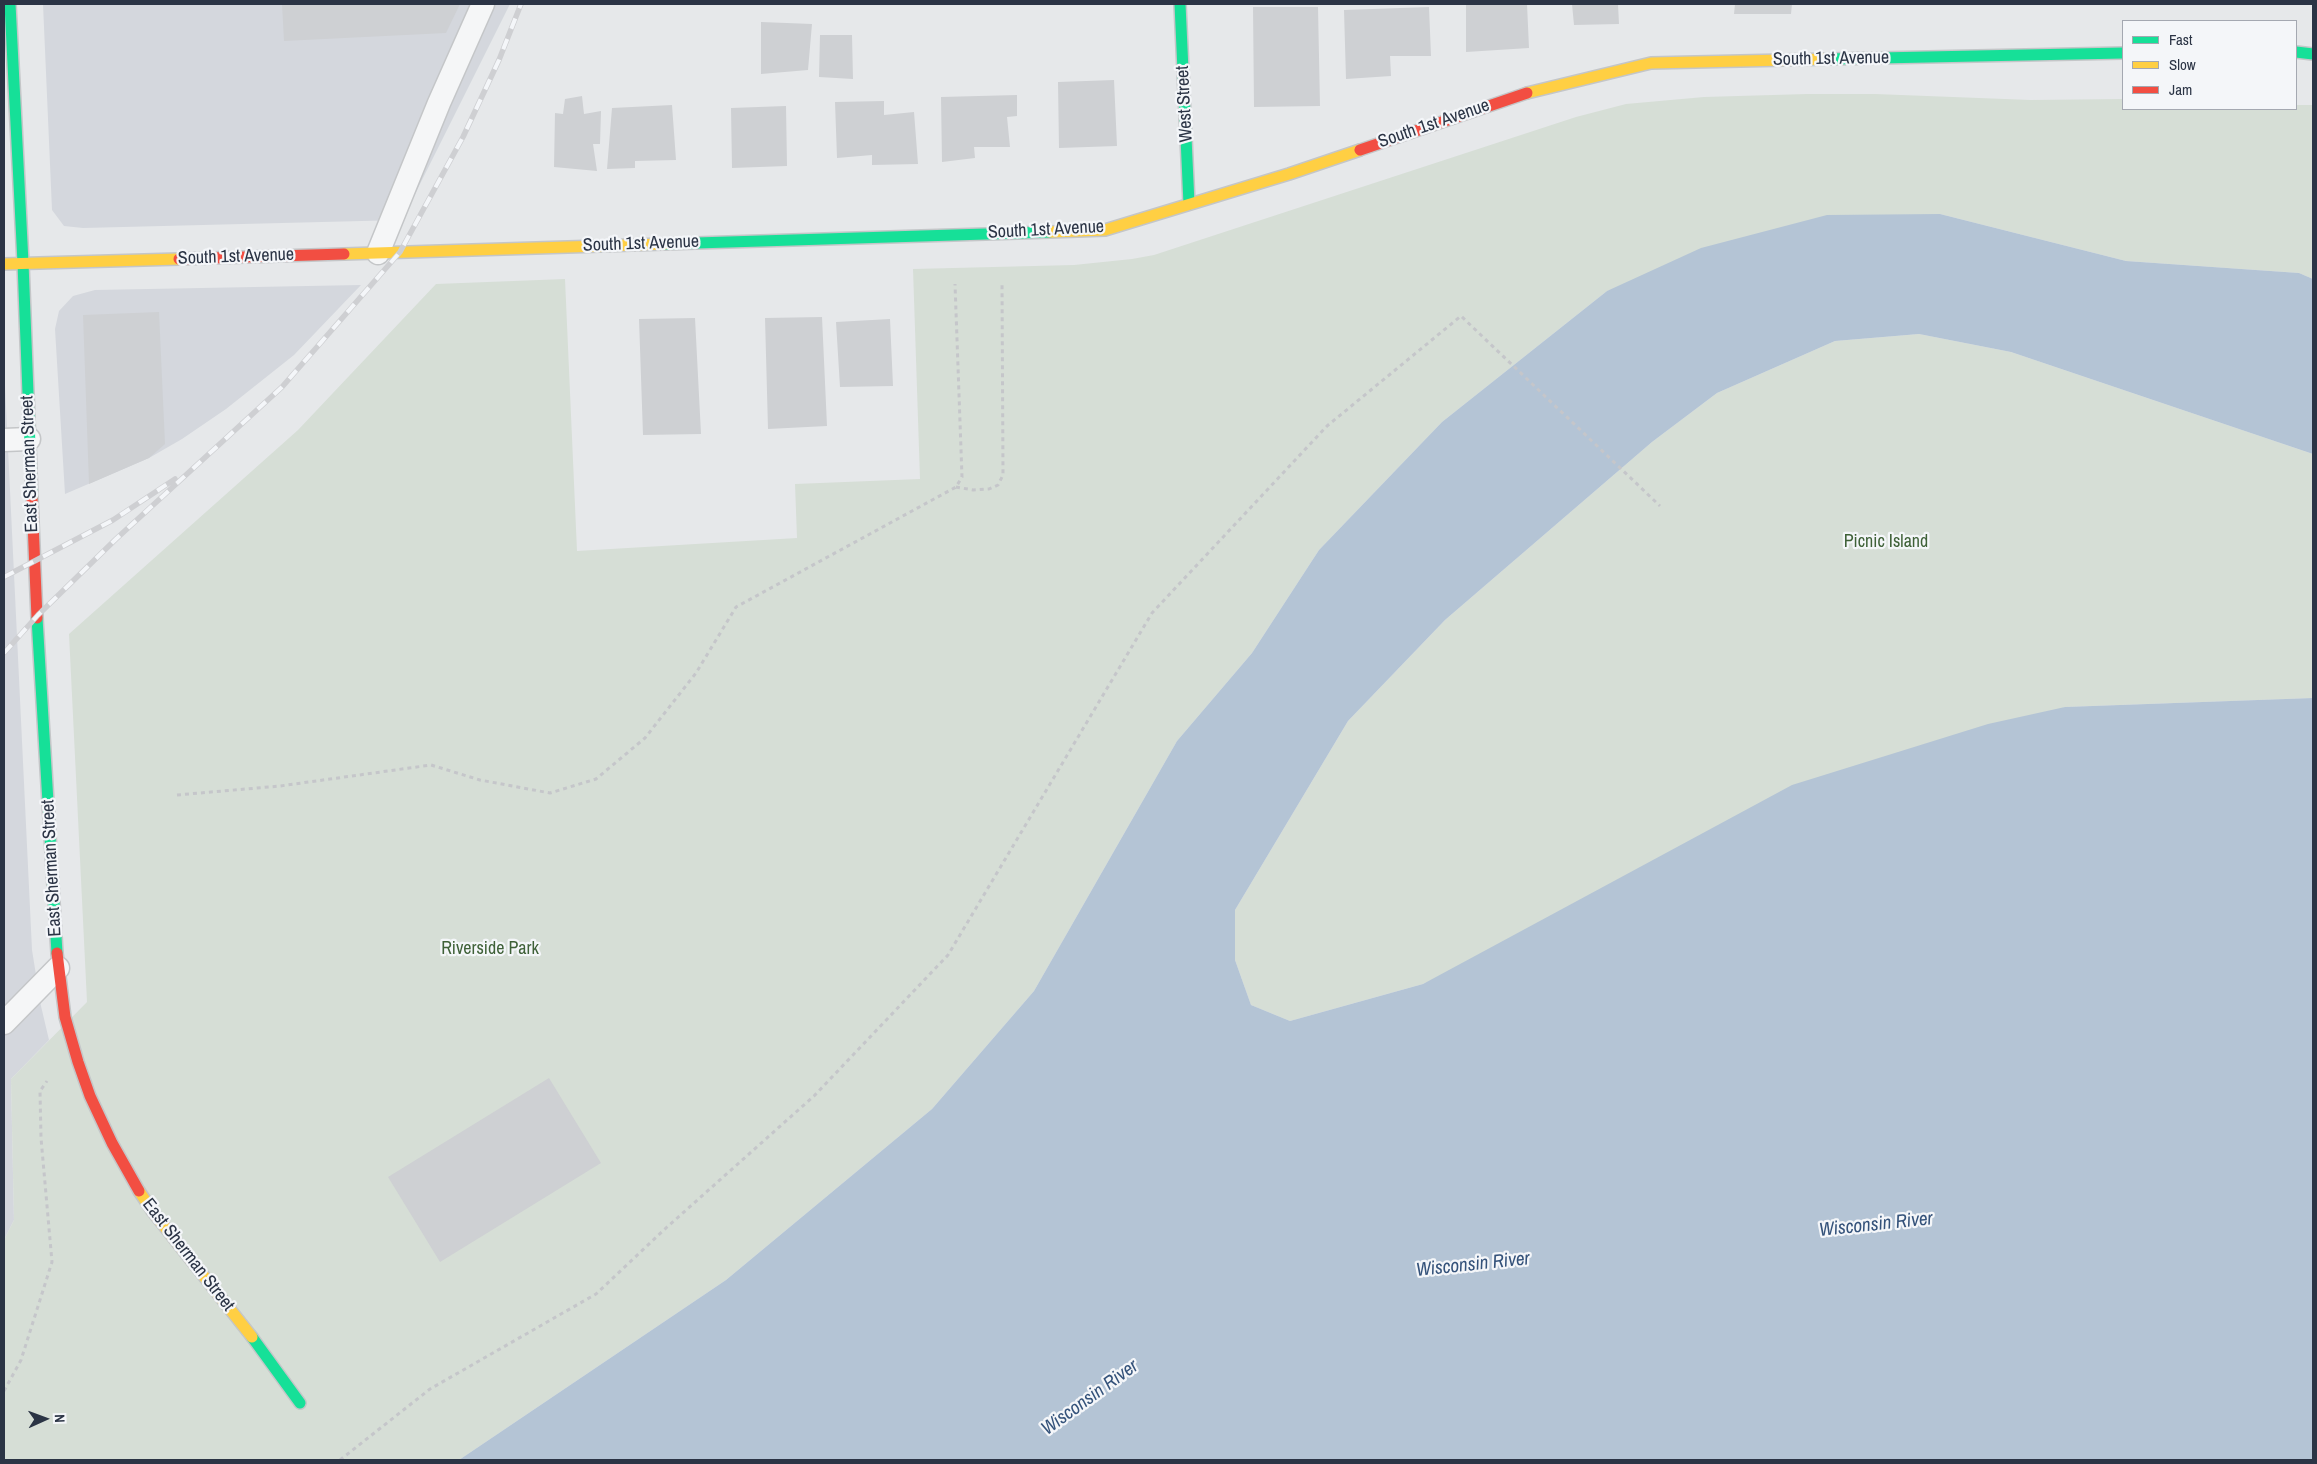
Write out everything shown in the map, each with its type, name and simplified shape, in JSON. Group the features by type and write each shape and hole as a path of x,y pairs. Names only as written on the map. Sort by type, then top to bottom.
{"street":[{"name":"East Sherman Street","path":"10,4 23,263 34,562 58,968 65,1017 78,1062 112,1143 153,1212 231,1310 300,1403"},
{"name":"West Street","path":"1180,4 1189,204"},
{"path":"2297,52 2313,54"},
{"name":"South 1st Avenue","path":"4,264 1105,230 1289,174 1540,88 1651,64 2122,53"}],"lane":[{"path":"378,253 483,4"},
{"path":"4,440 29,439"},
{"path":"4,1023 58,968"}],"path":[{"path":"956,487 973,490 989,489 998,485 1003,475 1002,282"},
{"path":"177,795 280,786 431,765 480,780 550,793 596,779 645,738 696,673 736,607 956,487 962,476 955,284"},
{"path":"340,1460 430,1390 596,1294 666,1228 814,1096 948,955 1152,613 1327,426 1461,316 1660,506"},
{"path":"4,1391 21,1360 52,1262 41,1138 40,1091 55,1072 78,1062"}],"shaded area":[{"path":"43,4 510,4 402,220 83,228 64,226 52,210"},
{"path":"361,285 294,355 226,409 182,439 149,458 65,494 55,329 59,311 73,296 95,290"},
{"path":"4,365 32,950 41,1006 49,1040 11,1079 14,1220 4,1240"}],"green space":[{"name":"Riverside Park","path":"1875,94 2031,100 2122,99 2122,110 2297,110 2297,105 2313,105 2313,279 2299,273 2126,261 1940,214 1607,291 1442,422 1319,550 1252,653 1177,741 1034,991 932,1109 726,1280 459,1460 4,1460 4,1240 14,1220 11,1079 87,1002 69,634 298,430 436,284 565,279 577,551 797,538 795,484 920,479 913,269 1074,265 1154,255 1576,117 1626,104 1704,97"},
{"name":"Picnic Island","path":"1919,334 2011,352 2313,454 2313,698 2065,707 1423,984 1290,1021 1251,1005 1235,960 1235,910 1348,721 1445,620 1652,442 1717,393 1835,341"}],"water":[{"name":"Wisconsin River","path":"1940,214 2126,261 2299,273 2313,279 2313,454 2011,352 1919,334 1835,341 1717,393 1652,442 1445,620 1348,721 1235,910 1235,960 1251,1005 1290,1021 1423,984 1792,785 1988,724 2065,707 2313,698 2313,1460 459,1460 726,1280 932,1109 1034,991 1177,741 1252,653 1319,550 1442,422 1607,291 1701,248 1827,215"}],"building":[{"path":"282,4 460,4 446,33 284,41"},
{"path":"1466,4 1527,4 1529,48 1466,52"},
{"path":"1572,4 1618,4 1619,24 1574,25"},
{"path":"1735,4 1792,4 1791,14 1734,14"},
{"path":"1253,7 1318,7 1320,106 1254,107"},
{"path":"1429,7 1431,56 1390,56 1391,76 1346,79 1344,10"},
{"path":"761,22 812,24 808,70 761,74"},
{"path":"820,35 852,35 853,79 819,77"},
{"path":"1114,80 1117,146 1059,148 1058,82"},
{"path":"1017,95 1017,116 1007,117 1010,147 974,147 975,158 942,162 941,97"},
{"path":"582,96 584,114 601,111 600,144 593,144 597,171 554,167 555,113 563,114 565,99"},
{"path":"884,101 884,115 914,112 918,164 872,165 872,155 837,158 835,102"},
{"path":"672,105 676,160 635,161 635,168 607,169 612,108"},
{"path":"786,106 787,166 732,168 731,108"},
{"path":"159,312 165,444 149,458 89,484 83,315"},
{"path":"822,317 827,426 768,429 765,318"},
{"path":"695,318 701,434 643,435 639,319"},
{"path":"890,319 893,386 840,387 836,322"},
{"path":"549,1078 601,1163 440,1262 388,1177"}],"railway":[{"path":"4,653 38,615 116,539 282,387 400,252 463,137 499,60 521,4"},
{"path":"4,577 113,520 175,479"}],"traffic: fast":[{"path":"10,4 32,498"},
{"path":"1180,4 1189,204"},
{"path":"2297,52 2313,54"},
{"path":"1830,59 2122,53"},
{"path":"664,244 1050,232"},
{"path":"37,618 57,953"},
{"path":"252,1337 300,1403"}],"traffic: slow":[{"path":"1527,93 1651,63 1830,59"},
{"path":"1050,232 1105,230 1289,174 1360,150"},
{"path":"344,254 664,244"},
{"path":"4,264 179,259"},
{"path":"139,1191 153,1212 252,1337"}],"traffic: jam":[{"path":"1360,150 1527,93"},
{"path":"179,259 344,254"},
{"path":"32,498 37,618"},
{"path":"57,953 65,1017 78,1062 90,1096 112,1143 139,1191"}]}
